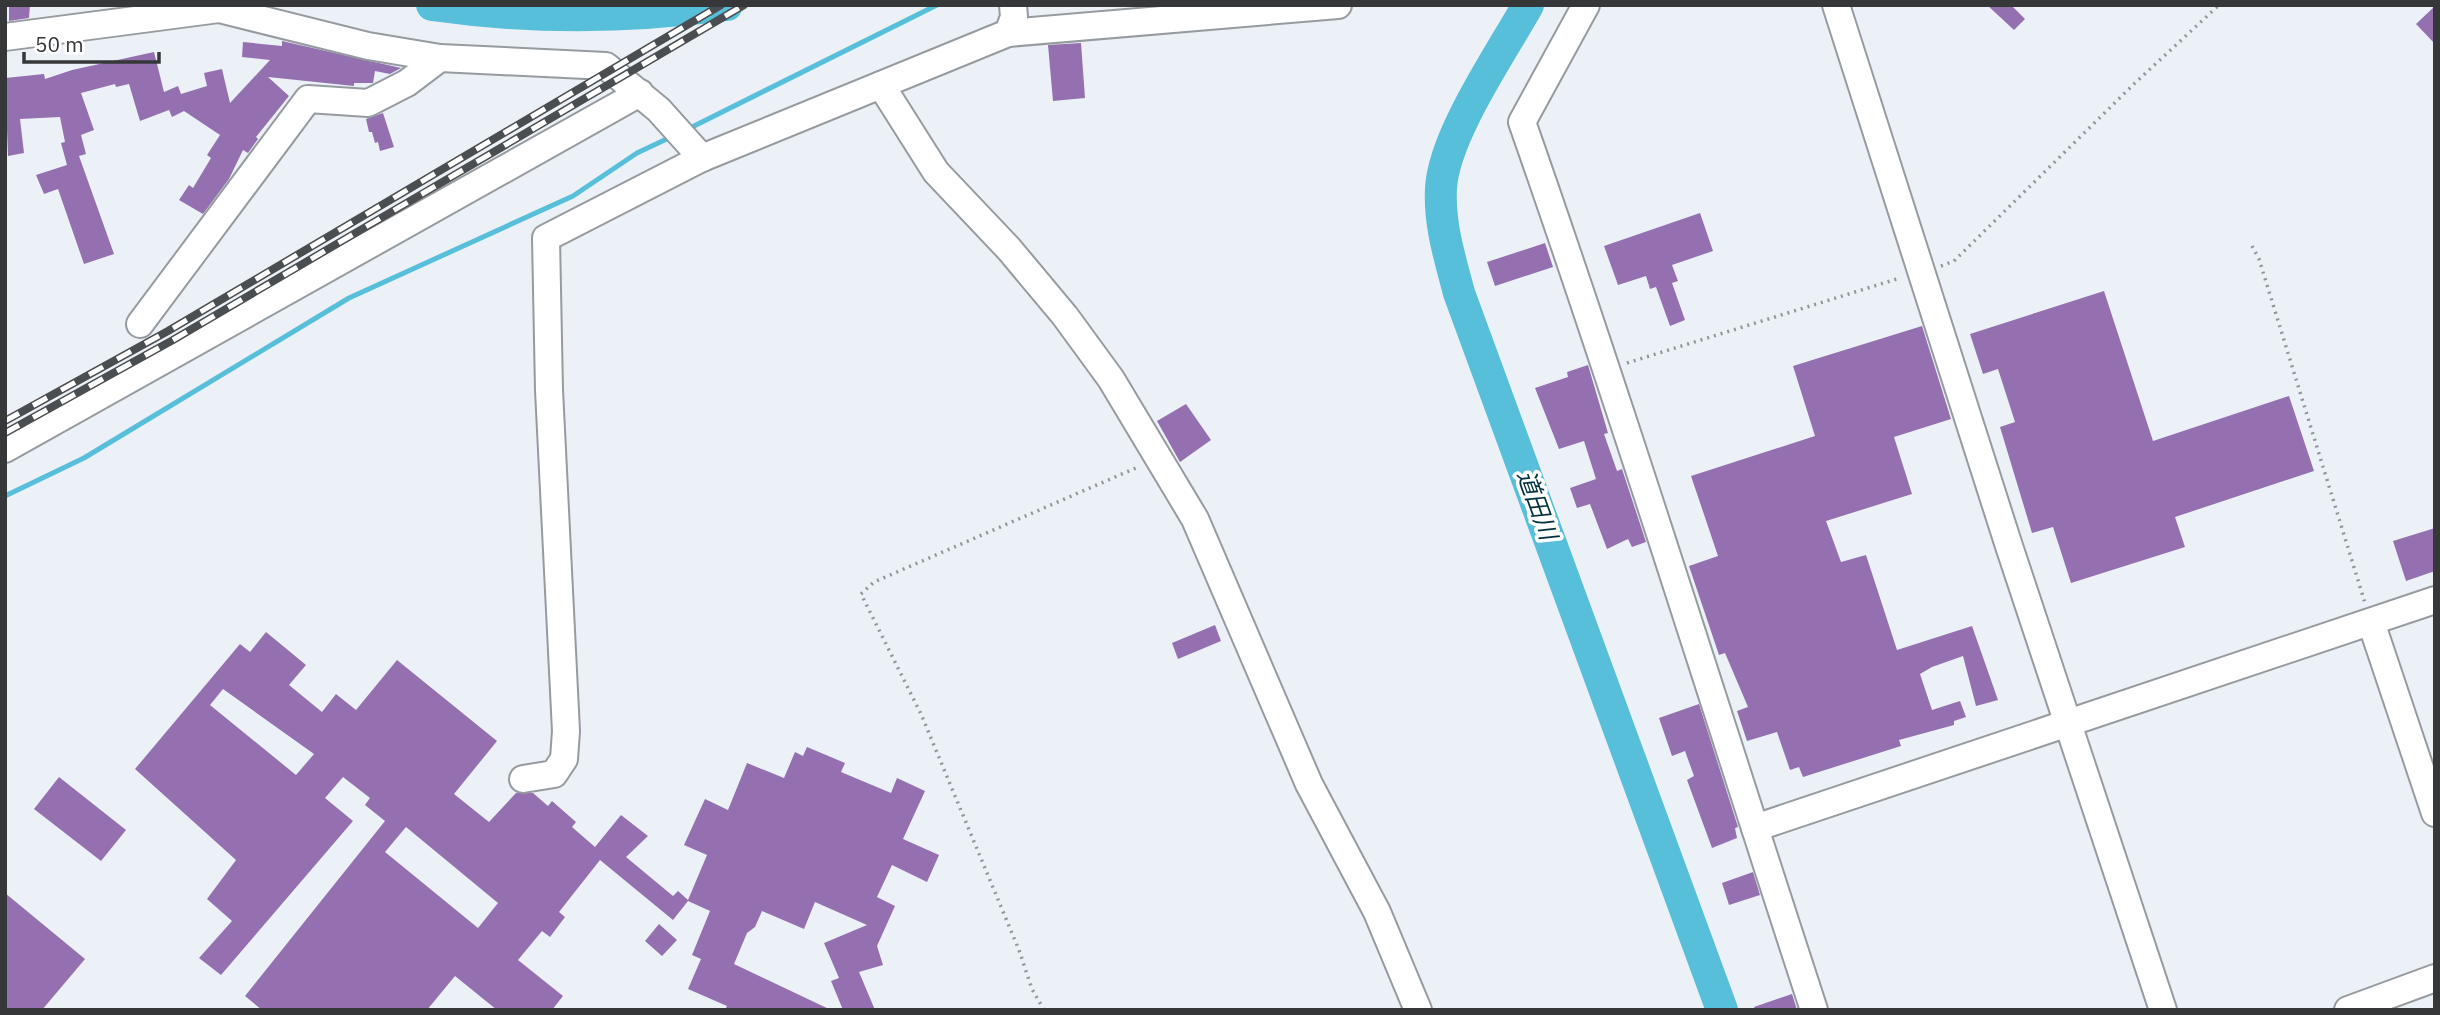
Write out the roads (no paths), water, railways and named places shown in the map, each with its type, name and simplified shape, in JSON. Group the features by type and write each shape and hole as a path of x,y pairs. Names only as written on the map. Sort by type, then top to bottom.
{"street":[{"path":"523,779 554,774 564,759 566,731 548,377 546,238 698,152 881,85 1012,18 1338,5"},
{"path":"1586,5 1522,122 1608,368 1814,1010"},
{"path":"1836,5 2163,1010"},
{"path":"5,37 216,7 368,46 440,58 606,66 649,102 698,152"},
{"path":"139,324 308,99 368,103 407,83 440,58"},
{"path":"881,85 936,172 1009,249 1066,316 1111,379 1195,519 1258,660 1309,784 1377,912 1418,1010"},
{"path":"5,449 649,102"},
{"path":"1755,828 2435,600"},
{"path":"2371,622 2435,813"},
{"path":"2348,1010 2435,978"}],"waterway":[{"path":"432,5 542,15 617,14 727,5"},
{"path":"688,129 937,5"},
{"name":"道田川","path":"1528,5 1476,94 1452,144 1441,188 1446,241 1459,293 1722,1010"},
{"path":"5,496 84,458 349,298 573,196 637,153 673,136"}],"railway":[{"path":"5,421 168,331 721,5"},
{"path":"5,433 173,340 744,5"}]}
